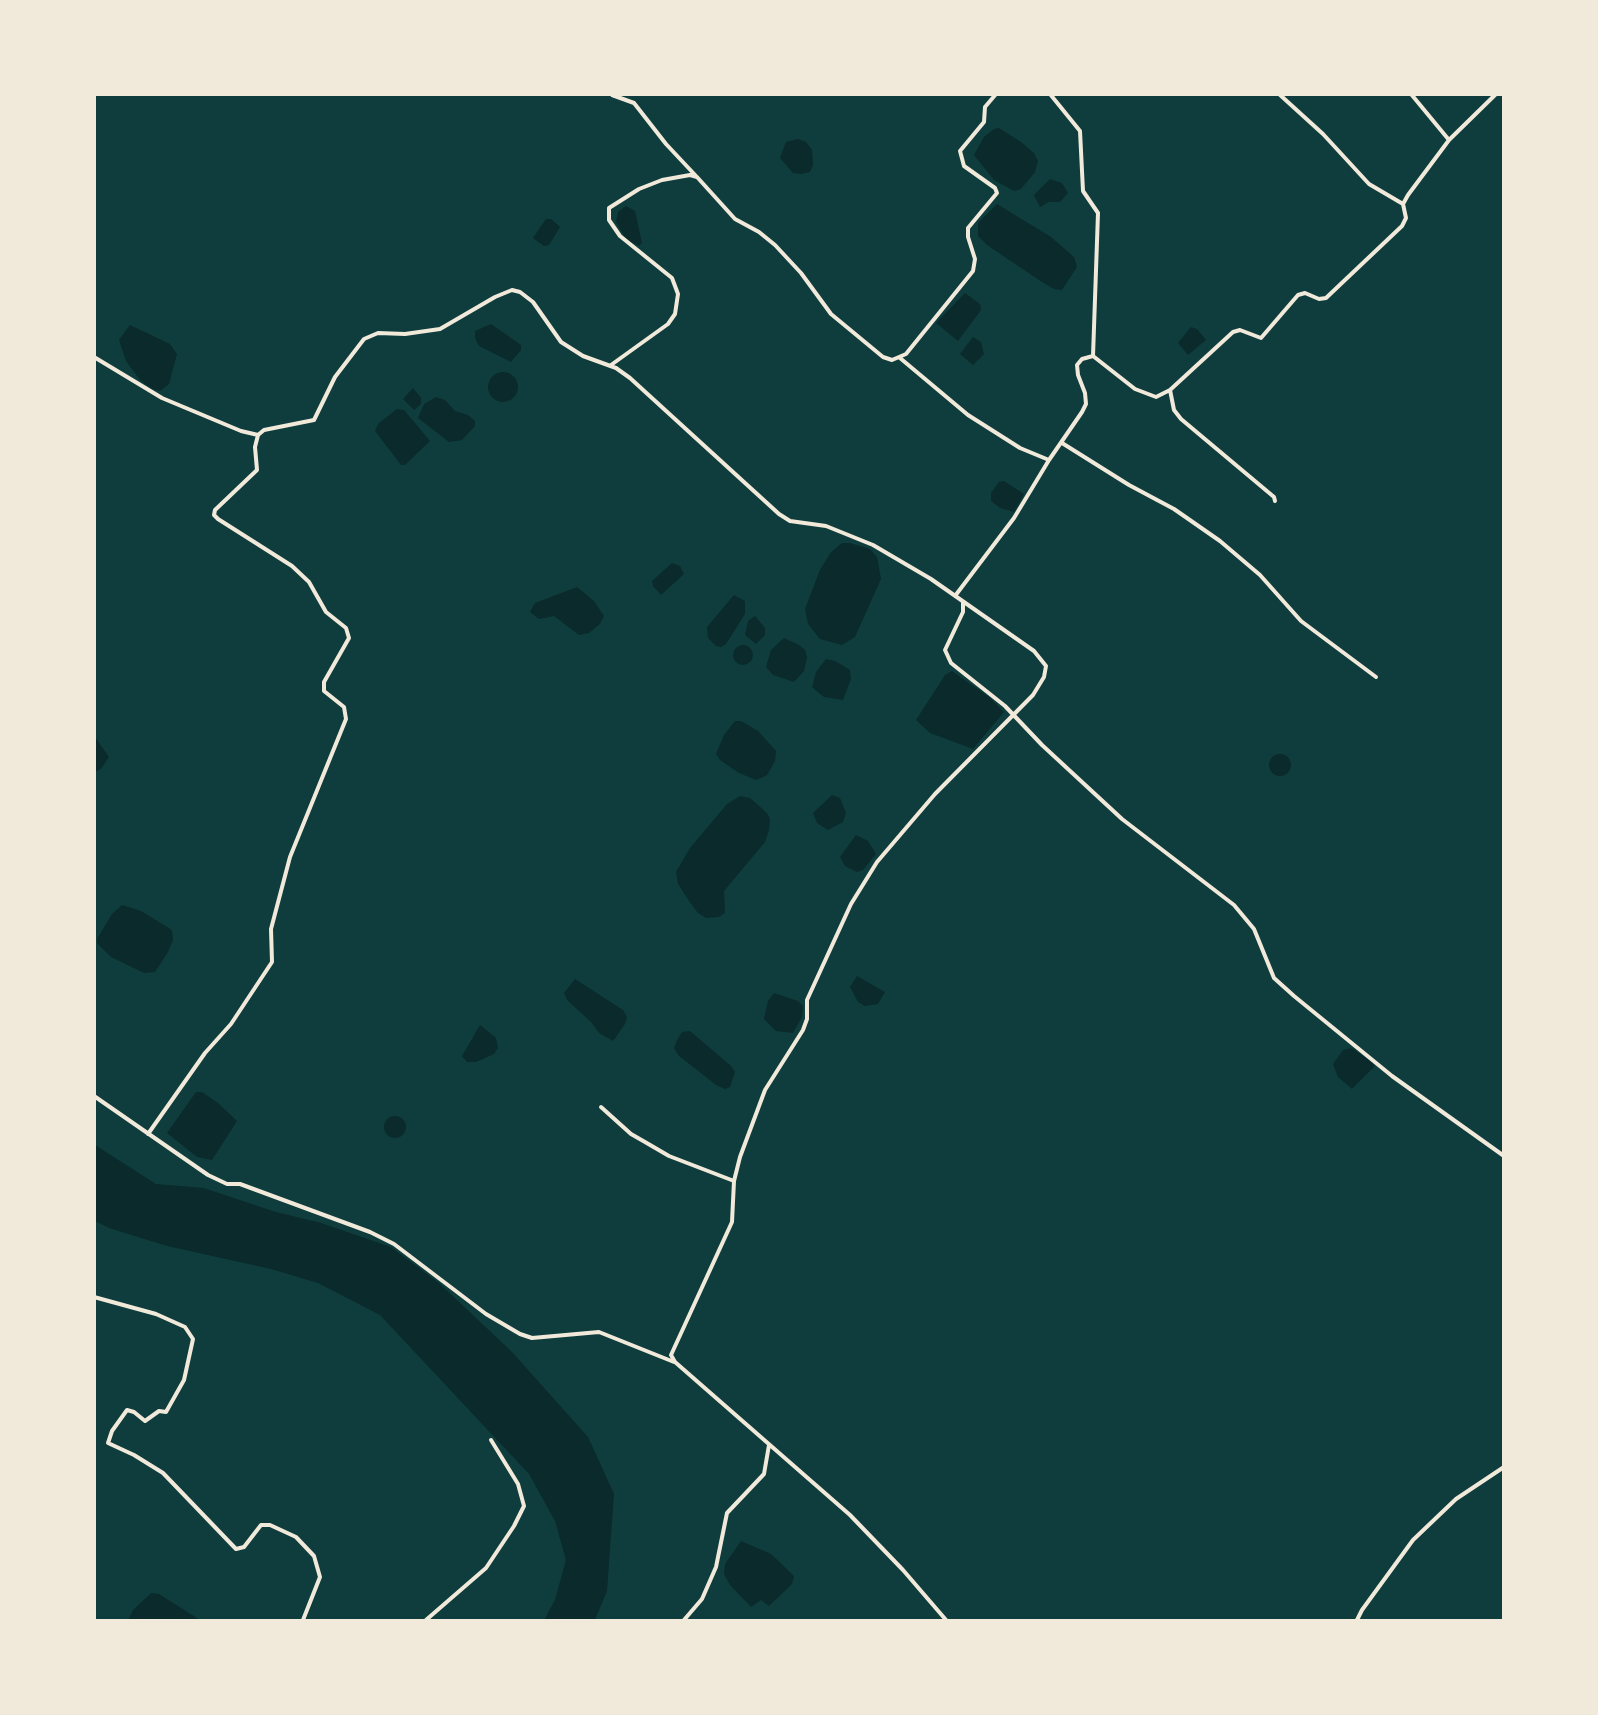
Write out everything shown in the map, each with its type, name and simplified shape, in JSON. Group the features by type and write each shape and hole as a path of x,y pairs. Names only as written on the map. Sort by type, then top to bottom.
{"street":[{"path":"612,94 634,103 666,144 735,219 759,232 775,245 801,273 831,314 883,357 892,360 900,358 910,350 973,271 975,259 968,237 968,228 997,193 995,188 964,166 960,150 984,122 985,107 996,94"},
{"path":"1050,94 1080,131 1083,191 1098,213 1093,356"},
{"path":"955,596 1014,518 1086,404 1077,365 1088,356 1093,356 1147,396 1156,397 1170,390 1233,332 1240,330 1261,338 1298,295 1305,293 1319,299 1326,298 1362,267 1402,226 1406,218 1403,204 1369,184 1323,134 1279,94"},
{"path":"1411,94 1449,140"},
{"path":"1403,204 1449,140 1496,94"},
{"path":"610,366 668,324 675,314 678,294 672,278 632,248 615,231 609,220 609,208 623,197 662,180 690,175 697,177"},
{"path":"148,1134 206,1053 231,1024 272,962 271,929 290,857 346,719 344,707 324,691 324,682 349,638 346,628 326,612 309,582 292,566 214,515 220,502 257,470 255,447 258,435 264,430 314,420 335,376 364,339 378,333 405,334 447,327 495,297 512,290 528,297 561,342 583,356 610,366 647,392 779,514 790,521 818,527 826,526 873,545 955,596 1034,651 1046,666 1044,677 1033,695 935,794 877,862 851,904 807,1000 807,1019 803,1030 765,1090 740,1157 734,1181 732,1222 671,1355 675,1362 850,1515 903,1570 946,1620"},
{"path":"94,357 162,398 241,431 258,435"},
{"path":"900,358 968,415 1020,448 1049,460"},
{"path":"1170,390 1174,410 1181,419 1274,497 1275,501"},
{"path":"1062,443 1129,485 1174,509 1220,541 1260,575 1301,621 1376,677"},
{"path":"963,602 963,612 945,650 948,659 1013,715 1122,819 1234,905 1254,929 1274,978 1294,996 1392,1076 1503,1156"},
{"path":"94,1096 148,1134 227,1184 240,1184 394,1244 486,1314 520,1334 532,1338 599,1332 675,1362"},
{"path":"601,1107 631,1134 645,1142 669,1155 734,1181"},
{"path":"94,1297 156,1314 185,1327 193,1339 184,1380 166,1412 159,1411 145,1420 127,1410 112,1431 108,1443 134,1455 163,1473 236,1549 244,1547 261,1525 270,1525 296,1537 314,1556 320,1577 318,1590 303,1620"},
{"path":"426,1620 486,1568 514,1526 524,1506 518,1484 491,1440"},
{"path":"684,1620 702,1599 716,1567 727,1513 764,1474 769,1444"},
{"path":"1357,1620 1413,1540 1456,1499 1503,1467"}],"water":[{"path":"999,128 1034,153 1038,161 1035,172 1021,189 1014,191 994,180 974,155 984,137"},
{"path":"798,139 806,142 812,150 813,165 810,172 801,174 793,173 780,158 786,142"},
{"path":"1050,179 1062,183 1068,193 1060,202 1049,202 1040,207 1034,195"},
{"path":"997,204 1051,237 1074,257 1077,267 1062,290 1054,289 1042,282 987,245 978,236 978,223"},
{"path":"626,206 635,211 642,243 639,246 626,239 616,222 618,212"},
{"path":"546,219 551,219 560,227 549,245 544,246 533,238"},
{"path":"965,293 980,304 981,310 958,341 936,323"},
{"path":"491,324 521,345 521,350 511,362 479,346 475,338 475,331"},
{"path":"130,325 170,344 177,354 169,384 160,391 152,389 140,380 126,361 119,340"},
{"path":"1191,327 1197,329 1206,340 1188,355 1178,343"},
{"path":"973,337 981,342 984,354 973,365 960,354"},
{"path":"503,372 509,373 517,381 517,393 509,401 503,402 497,401 489,393 488,387 489,381 497,373"},
{"path":"413,388 421,398 421,404 414,410 403,399"},
{"path":"436,397 445,400 455,411 468,415 475,421 475,426 462,440 449,442 418,418 424,404"},
{"path":"397,409 404,410 430,441 405,465 401,465 375,431 378,424"},
{"path":"1004,481 1024,494 1014,512 1000,508 991,501 991,493 999,482"},
{"path":"842,543 870,549 877,557 881,579 855,637 842,645 820,639 808,624 805,609 820,570 831,552"},
{"path":"672,563 680,566 684,574 661,595 653,586 652,581"},
{"path":"577,587 594,601 604,616 600,624 589,633 579,635 554,616 539,619 530,612 535,603"},
{"path":"734,595 745,601 745,614 726,644 721,647 716,646 708,638 707,627"},
{"path":"755,616 765,628 765,635 756,644 745,635 748,621"},
{"path":"784,638 799,645 805,650 807,657 804,671 794,682 773,675 766,667 771,650"},
{"path":"739,645 747,645 753,651 753,659 747,665 739,665 733,659 733,651"},
{"path":"826,659 835,661 850,670 851,679 843,700 824,697 812,687 816,672"},
{"path":"952,671 989,697 1004,712 973,749 930,733 916,720 945,675"},
{"path":"735,721 741,721 758,731 776,751 775,761 767,775 756,780 739,773 720,760 716,754 724,735"},
{"path":"95,737 109,757 101,769 95,772"},
{"path":"1280,754 1288,757 1291,765 1288,773 1280,776 1272,773 1269,765 1272,757"},
{"path":"832,795 840,798 846,813 843,822 828,830 817,823 813,813"},
{"path":"740,796 750,798 767,813 770,819 769,830 765,842 724,891 725,913 719,917 706,918 698,913 689,901 678,884 676,872 690,848 727,804"},
{"path":"856,835 868,841 876,854 863,870 857,872 845,866 840,857"},
{"path":"122,905 141,911 172,930 173,940 155,972 144,973 111,957 97,943 97,939 112,914"},
{"path":"857,976 885,992 878,1004 865,1006 858,1002 850,987"},
{"path":"575,979 623,1010 627,1017 625,1024 613,1041 599,1033 592,1023 567,1000 564,993"},
{"path":"774,993 798,1001 803,1006 802,1017 793,1033 776,1031 764,1019 768,1001"},
{"path":"480,1025 496,1038 498,1048 494,1054 476,1062 467,1062 462,1056"},
{"path":"690,1031 731,1066 735,1072 730,1087 725,1089 716,1085 678,1055 674,1048 677,1040 682,1032"},
{"path":"1352,1048 1373,1063 1374,1067 1352,1089 1338,1077 1333,1064 1343,1050"},
{"path":"196,1092 202,1092 218,1103 237,1121 212,1160 197,1157 167,1133"},
{"path":"391,1116 399,1116 406,1123 406,1131 399,1138 391,1138 384,1131 384,1123"},
{"path":"95,1145 156,1184 204,1188 276,1212 321,1223 391,1247 439,1283 512,1352 588,1437 614,1494 607,1591 595,1620 544,1620 555,1600 566,1560 555,1521 529,1474 380,1315 318,1283 271,1269 167,1246 109,1228 95,1221"},
{"path":"741,1541 771,1554 794,1576 792,1584 769,1606 761,1600 751,1607 730,1585 724,1574 725,1564"},
{"path":"151,1593 159,1594 200,1620 128,1620 133,1610"}]}
